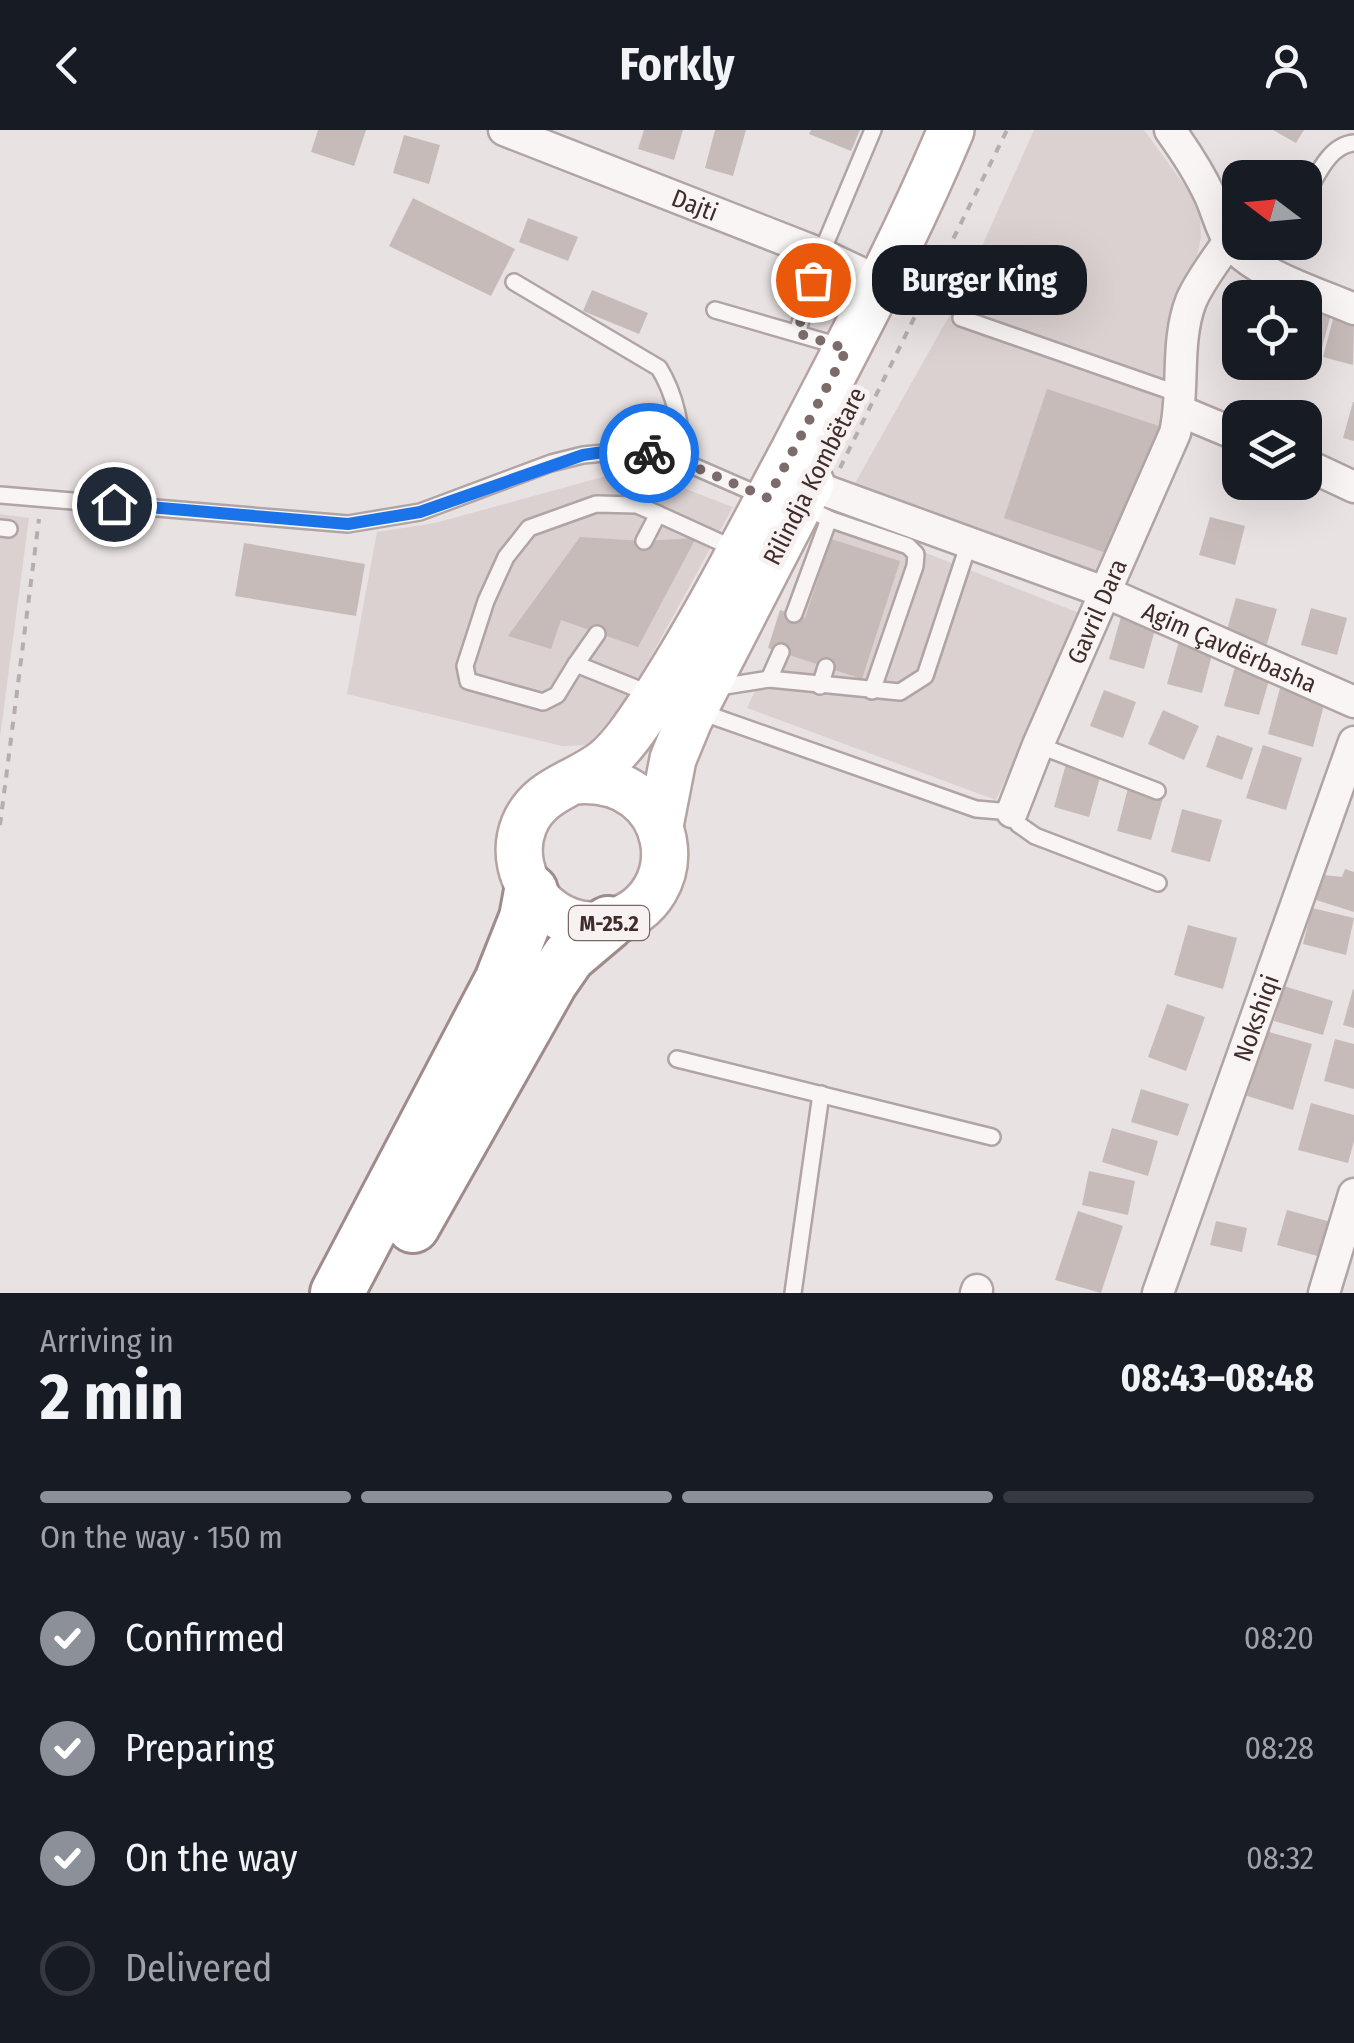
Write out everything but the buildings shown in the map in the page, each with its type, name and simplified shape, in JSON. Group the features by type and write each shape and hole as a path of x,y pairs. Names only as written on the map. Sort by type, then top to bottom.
{"highway":[{"path":"337,1293 501,981 526,918 530,891"},
{"path":"376,1293 551,982 569,956 608,923"}],"main road":[{"name":"Rilindja Kombëtare","path":"660,826 685,698 738,551 802,501 847,349 882,284 951,130"},
{"name":"Rilindja Kombëtare","path":"575,780 685,698 802,501 930,250 984,130"},
{"path":"575,780 617,783 636,793 660,826"},
{"name":"M-25.2","path":"575,780 554,789 536,804 524,824 519,847 530,891 545,908 564,919 608,923 635,910 656,886 663,867 660,826"}],"street":[{"name":"Dajti","path":"504,130 821,254 882,284"},
{"path":"1170,130 1190,158 1222,226"},
{"name":"Gavril Dara","path":"1012,812 1175,433 1180,358 1190,303 1222,251"},
{"path":"1278,260 1354,309"},
{"path":"1180,402 1222,426"},
{"path":"1322,472 1354,486"},
{"name":"Agim Çavdërbasha","path":"802,501 969,542 1107,592 1354,702"},
{"name":"Nokshiqi","path":"1158,1293 1354,742"},
{"path":"1324,1293 1354,1194"}],"lane":[{"path":"797,333 821,254 874,130"},
{"path":"1322,167 1339,146 1354,142"},
{"path":"514,282 659,368 672,388 684,463"},
{"path":"714,310 847,349"},
{"path":"962,318 1180,402"},
{"path":"0,495 348,524 420,512 583,455 636,450 802,501 908,546 916,554 915,566 881,645 872,691"},
{"path":"800,608 802,501"},
{"path":"597,634 557,696 543,702 468,681 465,666 486,601 506,557 529,528 571,510 617,502 658,514 738,551"},
{"path":"644,541 658,514"},
{"path":"685,698 769,678 900,692 925,676 969,542"},
{"path":"769,678 780,652"},
{"path":"576,664 685,698 976,809 1012,812 1018,824 1035,836 1158,883"},
{"path":"820,686 826,667"},
{"path":"1038,745 1157,791"},
{"path":"677,1059 992,1137"},
{"path":"793,1293 821,1094"}],"path":[{"path":"0,824 40,530 37,500"}],"shaded area":[{"path":"1034,130 1144,130 1196,201 1200,217 1201,237 1162,420 1087,601 841,508 957,302"},
{"path":"610,475 683,488 733,507 626,702 587,745 562,746 347,694 377,532 435,523"},
{"path":"0,514 29,518 0,737"},
{"path":"837,518 1082,614 996,800 747,708"}],"way so far":[{"path":"649,453 692,466 768,498 847,349 797,333 813,280"}],"place":[{"name":"Burger King","path":"813,280"}],"route":[{"path":"114,504 348,524 420,512 583,455 636,450 649,453"}]}
